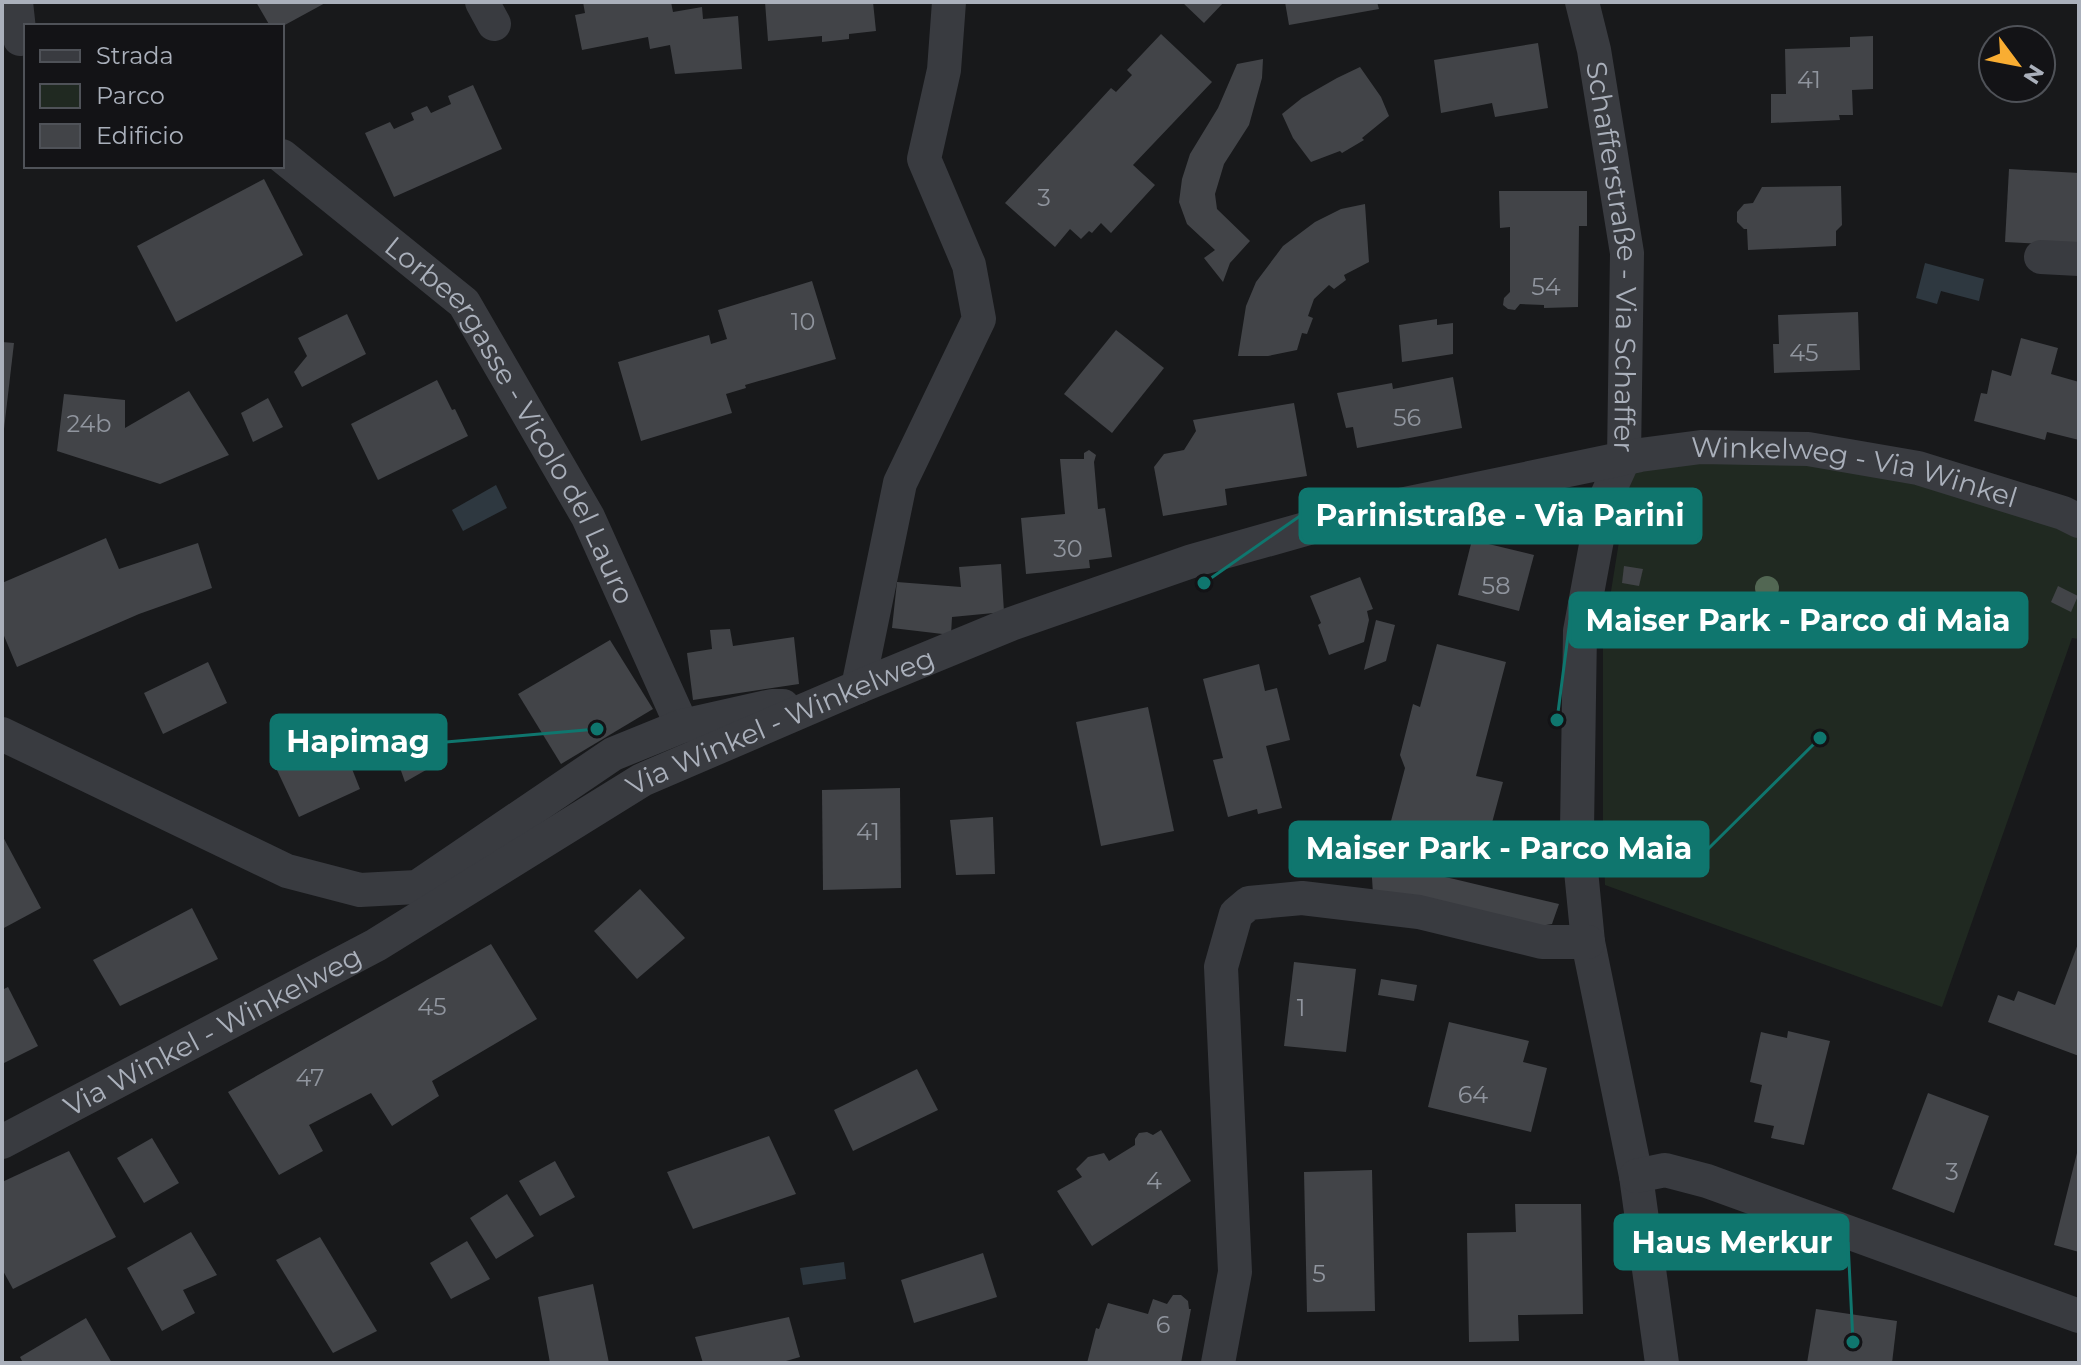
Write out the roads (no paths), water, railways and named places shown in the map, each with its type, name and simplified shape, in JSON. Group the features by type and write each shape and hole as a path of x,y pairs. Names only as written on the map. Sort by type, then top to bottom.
{"street":[{"path":"16,2 20,39"},
{"path":"858,687 900,483 979,319 969,265 924,159 944,70 949,2"},
{"name":"Schafferstraße - Via Schaffer","path":"1582,2 1594,50 1627,253 1624,458 1604,502 1580,631 1577,830 1588,942 1636,1176 1662,1363"},
{"name":"Lorbeergasse - Vicolo del Lauro","path":"284,158 464,303 588,517 682,726"},
{"path":"2041,257 2079,259"},
{"name":"Winkelweg - Via Winkel","path":"1624,458 1701,447 1808,449 1918,468 2063,513 2079,521"},
{"name":"Via Winkel - Winkelweg","path":"2,1142 376,945 642,780 858,687 1011,624 1192,561 1362,513 1624,458"},
{"path":"2,734 287,871 360,890 417,887 613,754 682,726 772,706 816,706"},
{"path":"1218,1363 1235,1272 1221,967 1236,914 1249,903 1302,898 1419,912 1542,942 1588,942"},
{"path":"1636,1176 1665,1170 1707,1181 2079,1316"}],"place":[{"name":"Parinistraße - Via Parini","path":"1204,583"},
{"name":"Maiser Park - Parco di Maia","path":"1557,720"},
{"name":"Hapimag","path":"597,729"},
{"name":"Maiser Park - Parco Maia","path":"1820,738"},
{"name":"Haus Merkur","path":"1853,1342"}]}
